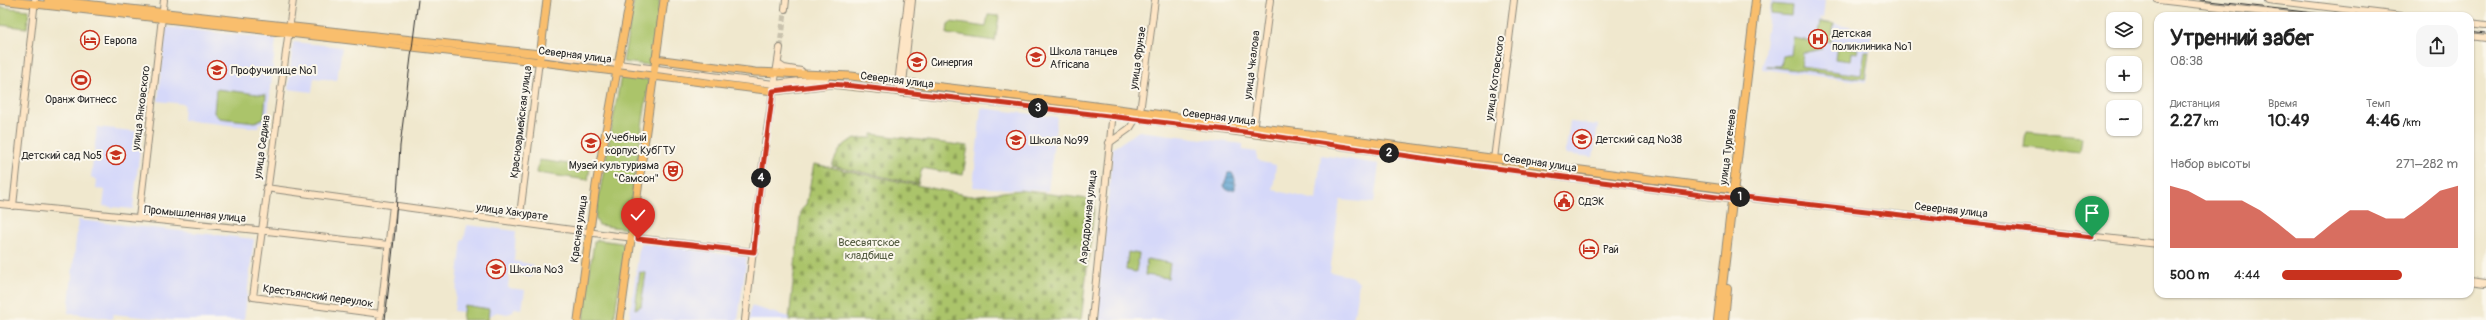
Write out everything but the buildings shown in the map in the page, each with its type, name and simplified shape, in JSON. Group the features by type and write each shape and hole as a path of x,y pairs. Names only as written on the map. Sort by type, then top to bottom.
{"highway":[{"name":"улица Тургенева","path":"1724,320 1756,0"},
{"name":"улица Тургенева","path":"1718,320 1737,196 1761,0"}],"main road":[{"name":"Северная улица","path":"0,0 35,2 162,15"},
{"name":"Северная улица","path":"48,0 287,30 540,58 773,88 831,84 1139,115 1253,130 1431,150 1737,196"},
{"name":"Красноармейская улица","path":"540,58 547,0"},
{"name":"Красная улица","path":"578,320 589,233 630,0"},
{"path":"620,320 630,238 664,0"},
{"name":"Северная улица","path":"656,59 776,74 810,73 835,77 851,76 1111,113"},
{"name":"Северная улица","path":"1253,130 1430,159 1737,196"},
{"path":"1430,159 1431,150"}],"street":[{"name":"улица Янковского","path":"139,218 164,0"},
{"name":"улица Седина","path":"253,297 287,30 293,0"},
{"path":"785,9 786,0"},
{"path":"901,83 908,0"},
{"path":"900,92 912,0"},
{"name":"улица Фрунзе","path":"1139,115 1155,0"},
{"name":"улица Чкалова","path":"1253,130 1270,0"},
{"name":"улица Котовского","path":"1494,159 1514,0"},
{"path":"2158,0 2264,12"},
{"path":"2268,0 2368,12"},
{"path":"13,206 35,2"},
{"path":"2474,24 2486,25"},
{"path":"2474,36 2486,38"},
{"path":"745,320 773,88 780,48"},
{"name":"Красноармейская улица","path":"519,223 540,58"},
{"name":"Северная улица","path":"778,64 786,69 810,73"},
{"name":"Северная улица","path":"773,88 835,77"},
{"name":"Аэродромная улица","path":"1092,320 1111,113"},
{"name":"Аэродромная улица","path":"1088,320 1111,113"},
{"path":"1109,144 1130,128 1139,115"},
{"name":"улица Хакурате","path":"266,188 589,233 754,252"},
{"name":"Северная улица","path":"1737,196 2154,244"},
{"name":"Промышленная улица","path":"0,204 261,230 389,245"},
{"path":"381,317 393,205"},
{"path":"2474,282 2486,283"},
{"name":"Крестьянский переулок","path":"253,297 381,317"}],"shaded area":[{"name":"Детская поликлиника №1","path":"1771,0 1825,0 1823,18 1820,18 1820,21 1872,30 1866,82 1762,69"},
{"name":"Профучилище №1","path":"166,27 276,39 267,123 259,123 258,128 183,120 184,104 158,101"},
{"path":"293,42 342,47 337,80 314,78 312,92 288,89"},
{"name":"Школа №99","path":"981,108 1057,117 1048,191 973,187"},
{"name":"Детский сад №38","path":"1570,122 1598,125 1593,157 1565,154"},
{"name":"Детский сад №5","path":"97,127 142,132 133,209 103,206 105,190 96,189 97,180 91,177"},
{"path":"1139,131 1243,144 1243,150 1257,152 1257,159 1261,162 1276,165 1273,190 1316,200 1321,155 1379,164 1374,203 1340,200 1330,272 1353,277 1359,283 1353,320 1096,320 1113,148"},
{"path":"78,220 254,239 244,320 171,320 113,314 112,319 68,313"},
{"name":"Школа №3","path":"467,225 516,231 514,261 534,265 532,277 509,274 508,288 525,290 522,309 514,308 513,312 507,314 497,312 489,316 488,320 462,320 463,312 454,311 462,239 464,239"},
{"path":"640,243 747,257 738,320 629,320"},
{"path":"751,306 789,317 789,320 749,320"}],"green space":[{"path":"634,0 660,0 650,65 623,62"},
{"path":"1772,4 1792,6 1791,16 1771,14"},
{"path":"0,7 29,10 27,28 0,25"},
{"path":"988,15 999,16 995,41 947,34 948,24 951,22 986,27"},
{"path":"1820,22 1834,24 1831,42 1817,39"},
{"path":"1793,38 1822,43 1821,49 1803,53 1801,67 1861,75 1865,51 1869,51 1865,79 1766,66 1781,66 1783,56 1791,55"},
{"path":"1837,46 1858,49 1857,53 1852,52 1851,61 1835,59"},
{"path":"621,76 649,80 627,229 599,225 595,218"},
{"path":"216,89 266,95 264,118 255,122 219,118 214,113"},
{"path":"2026,132 2082,137 2080,153 2024,147"},
{"path":"872,134 968,146 963,175 922,168 918,184 832,166 838,153 846,144 856,139 872,138"},
{"path":"539,160 590,167 588,180 537,173"},
{"name":"Всесвятское кладбище","path":"814,164 970,196 1020,190 1095,200 1081,320 789,320 801,210 806,205"},
{"path":"598,240 622,243 625,247 614,320 583,320 594,242"},
{"path":"1128,252 1139,254 1136,272 1126,270"},
{"path":"1147,259 1170,263 1168,278 1145,275"},
{"path":"640,272 646,273 641,306 635,309"},
{"path":"464,305 489,309 488,320 462,320"}],"water":[{"path":"1228,173 1232,173 1235,179 1235,189 1233,190 1227,190 1224,186"}],"tunnel":[{"path":"780,48 785,9"}],"tram line":[{"path":"385,320 395,230 400,146 418,0"},
{"path":"2200,0 2306,12"},
{"path":"2474,32 2486,33"}],"place":[{"name":"Детская поликлиника №1","path":"1818,39"},
{"name":"Европа","path":"90,40"},
{"name":"Школа танцев Africana","path":"1036,57"},
{"name":"Синергия","path":"917,62"},
{"name":"Профучилище №1","path":"217,70"},
{"name":"Оранж Фитнесс","path":"81,80"},
{"name":"Детский сад №38","path":"1582,139"},
{"name":"Школа №99","path":"1016,140"},
{"name":"Учебный корпус КубГТУ","path":"591,143"},
{"name":"Детский сад №5","path":"116,155"},
{"name":"Музей культуризма \"Самсон\"","path":"673,171"},
{"name":"СДЭК","path":"1564,201"},
{"name":"Рай","path":"1589,249"},
{"name":"Школа №3","path":"496,269"}],"route":[{"path":"638,239 754,252 766,137 773,91 831,84 1138,118 1253,133 1442,161 1732,199 1745,197 2092,237"}]}
